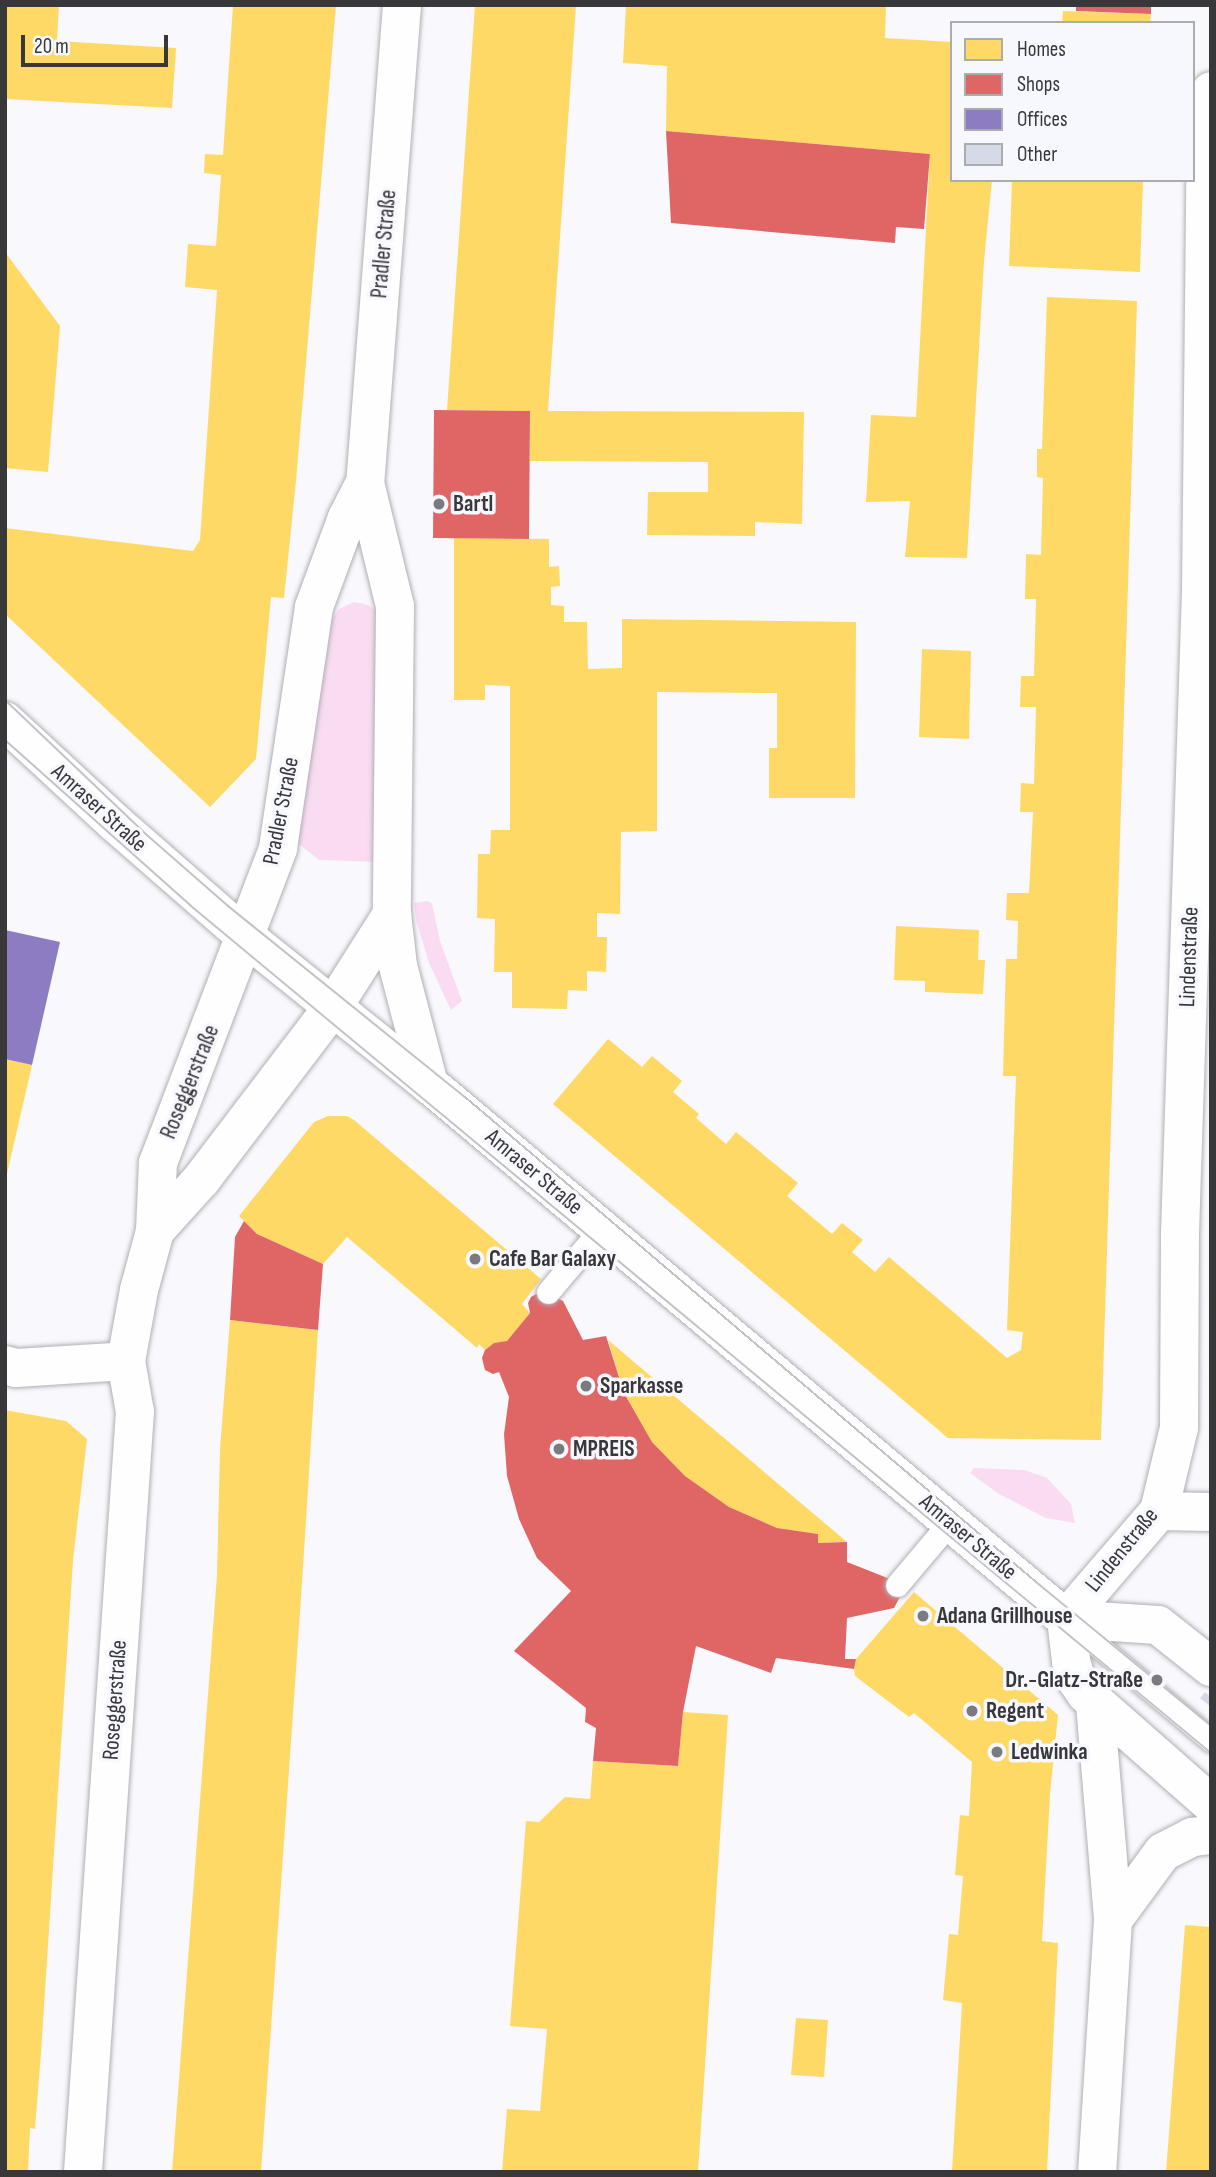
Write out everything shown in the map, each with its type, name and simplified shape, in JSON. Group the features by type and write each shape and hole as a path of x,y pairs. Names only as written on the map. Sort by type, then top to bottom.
{"street":[{"name":"Pradler Straße","path":"402,5 365,483 395,606 392,914 398,966 429,1084"},
{"name":"Lindenstraße","path":"1066,1619 1159,1511 1179,1428 1196,1233 1201,590 1211,91"},
{"name":"Pradler Straße","path":"247,937 278,848 314,607 347,518 365,483"},
{"name":"Amraser Straße","path":"5,721 114,822 247,937 429,1084 1066,1619"},
{"path":"333,1007 392,914"},
{"name":"Roseggerstraße","path":"83,2172 135,1412 126,1361 139,1290 155,1231 158,1163 247,937"},
{"name":"Roseggerstraße","path":"155,1231 201,1180 333,1007"},
{"path":"5,1366 16,1368 126,1361"},
{"path":"1159,1511 1211,1512"},
{"path":"1211,1667 1158,1625 1066,1619 1077,1681 1096,1704 1211,1804"},
{"path":"1096,1704 1113,1920 1097,2172"},
{"path":"1113,1920 1163,1852 1192,1837 1211,1835"}],"lane":[{"path":"548,1292 601,1229"},
{"path":"897,1585 950,1522"},
{"path":"1066,1619 1211,1740"}],"shaded area":[{"path":"354,602 368,605 377,612 381,862 319,860 299,844 304,785 328,624 339,609"},
{"path":"428,901 432,904 440,941 462,1001 451,1010 429,963 416,920 414,903"},
{"path":"974,1468 1024,1470 1047,1478 1071,1504 1075,1523 1046,1518 999,1494 970,1473"}],"building: Homes":[{"path":"5,5 59,5 57,41 176,48 172,108 5,99"},
{"path":"233,5 336,5 284,598 271,597 256,759 210,807 5,614 5,528 193,551 200,540 217,290 185,287 188,244 216,246 221,175 204,173 205,154 223,155"},
{"path":"475,5 576,5 548,411 804,412 802,524 755,522 755,536 647,535 648,492 708,492 708,462 530,461 530,411 447,410"},
{"path":"626,5 886,5 885,38 950,42 950,182 992,182 984,261 967,558 905,557 910,501 866,502 871,415 916,417 930,154 666,131 667,66 623,63"},
{"path":"1063,11 1151,14 1150,21 1062,21"},
{"path":"1012,182 1143,182 1140,272 1009,266"},
{"path":"5,252 60,326 48,472 5,468"},
{"path":"1047,297 1137,301 1101,1440 948,1438 553,1104 608,1039 642,1067 652,1056 682,1081 673,1092 699,1114 696,1118 726,1144 736,1132 798,1183 787,1196 832,1234 842,1223 863,1240 852,1252 875,1272 889,1257 1007,1358 1021,1350 1023,1332 1007,1330 1016,1076 1003,1076 1006,959 1017,959 1018,921 1006,920 1007,893 1029,893 1033,812 1020,812 1021,783 1034,784 1036,707 1020,707 1021,676 1034,676 1036,599 1025,599 1026,554 1041,555 1043,478 1037,477 1037,449 1042,449"},
{"path":"454,538 549,539 549,567 559,566 560,586 551,587 551,605 564,606 564,622 587,622 588,669 622,668 622,619 856,622 855,798 769,798 769,748 777,748 777,693 657,692 657,831 621,832 620,914 597,913 597,937 607,937 606,972 587,971 587,991 568,990 567,1009 512,1008 512,972 494,972 495,919 477,918 478,854 490,854 491,830 510,830 510,686 485,685 485,700 454,700"},
{"path":"922,649 971,651 969,739 919,737"},
{"path":"896,926 979,930 978,960 985,960 983,994 925,992 925,981 894,980"},
{"path":"5,1059 32,1065 6,1178 5,1178"},
{"path":"328,1116 347,1116 354,1120 541,1279 522,1304 530,1313 507,1341 494,1343 485,1350 479,1344 477,1348 347,1237 323,1264 257,1234 239,1216 314,1122"},
{"path":"230,1320 318,1330 302,1583 261,2172 172,2172 217,1575 220,1449"},
{"path":"608,1340 847,1542 818,1543 818,1534 777,1528 729,1507 685,1476 652,1442 624,1393"},
{"path":"5,1410 66,1421 87,1439 73,1560 41,2053 35,2129 30,2128 28,2172 5,2172"},
{"path":"914,1592 1058,1715 1050,1794 1042,1941 1058,1943 1047,2172 952,2172 962,2003 943,2000 949,1934 958,1935 963,1876 955,1875 960,1815 969,1816 972,1762 914,1713 909,1717 855,1676 854,1669 856,1659"},
{"path":"683,1712 728,1715 698,2172 502,2172 507,2109 540,2111 547,2029 510,2026 526,1821 539,1822 565,1797 590,1799 593,1761 678,1766"},
{"path":"1185,1925 1211,1927 1211,2172 1166,2172"},
{"path":"796,2018 828,2020 824,2077 791,2075"}],"building: Shops":[{"path":"1076,5 1151,5 1151,14 1076,11"},
{"path":"666,131 930,154 924,229 896,227 895,243 671,223"},
{"path":"434,410 530,411 529,539 433,538"},
{"path":"244,1221 257,1234 323,1264 318,1330 230,1320 235,1237"},
{"path":"543,1290 563,1301 583,1340 606,1336 624,1393 652,1442 685,1476 729,1507 777,1528 818,1534 818,1543 847,1542 847,1562 890,1579 902,1593 894,1608 847,1618 845,1659 856,1659 854,1669 776,1658 771,1673 696,1646 683,1712 678,1766 593,1761 596,1728 585,1722 586,1708 514,1651 571,1591 537,1558 519,1519 507,1476 504,1434 509,1397 499,1372 493,1374 485,1370 482,1358 485,1350 494,1343 507,1341 530,1313 528,1303 531,1297"}],"building: Offices":[{"path":"5,930 60,942 32,1065 5,1059"}],"building: Other":[{"path":"1205,1692 1211,1697 1211,1707 1200,1698"}],"tram line":[{"path":"5,700 148,836 228,906 465,1097 1036,1582 1211,1726"},
{"path":"5,740 191,906 1211,1753"}],"place":[{"name":"Bartl","path":"439,504"},
{"name":"Cafe Bar Galaxy","path":"475,1259"},
{"name":"Sparkasse","path":"586,1386"},
{"name":"MPREIS","path":"559,1449"},
{"name":"Adana Grillhouse","path":"923,1616"},
{"name":"Dr.-Glatz-Straße","path":"1157,1680"},
{"name":"Regent","path":"972,1711"},
{"name":"Ledwinka","path":"997,1752"}]}
